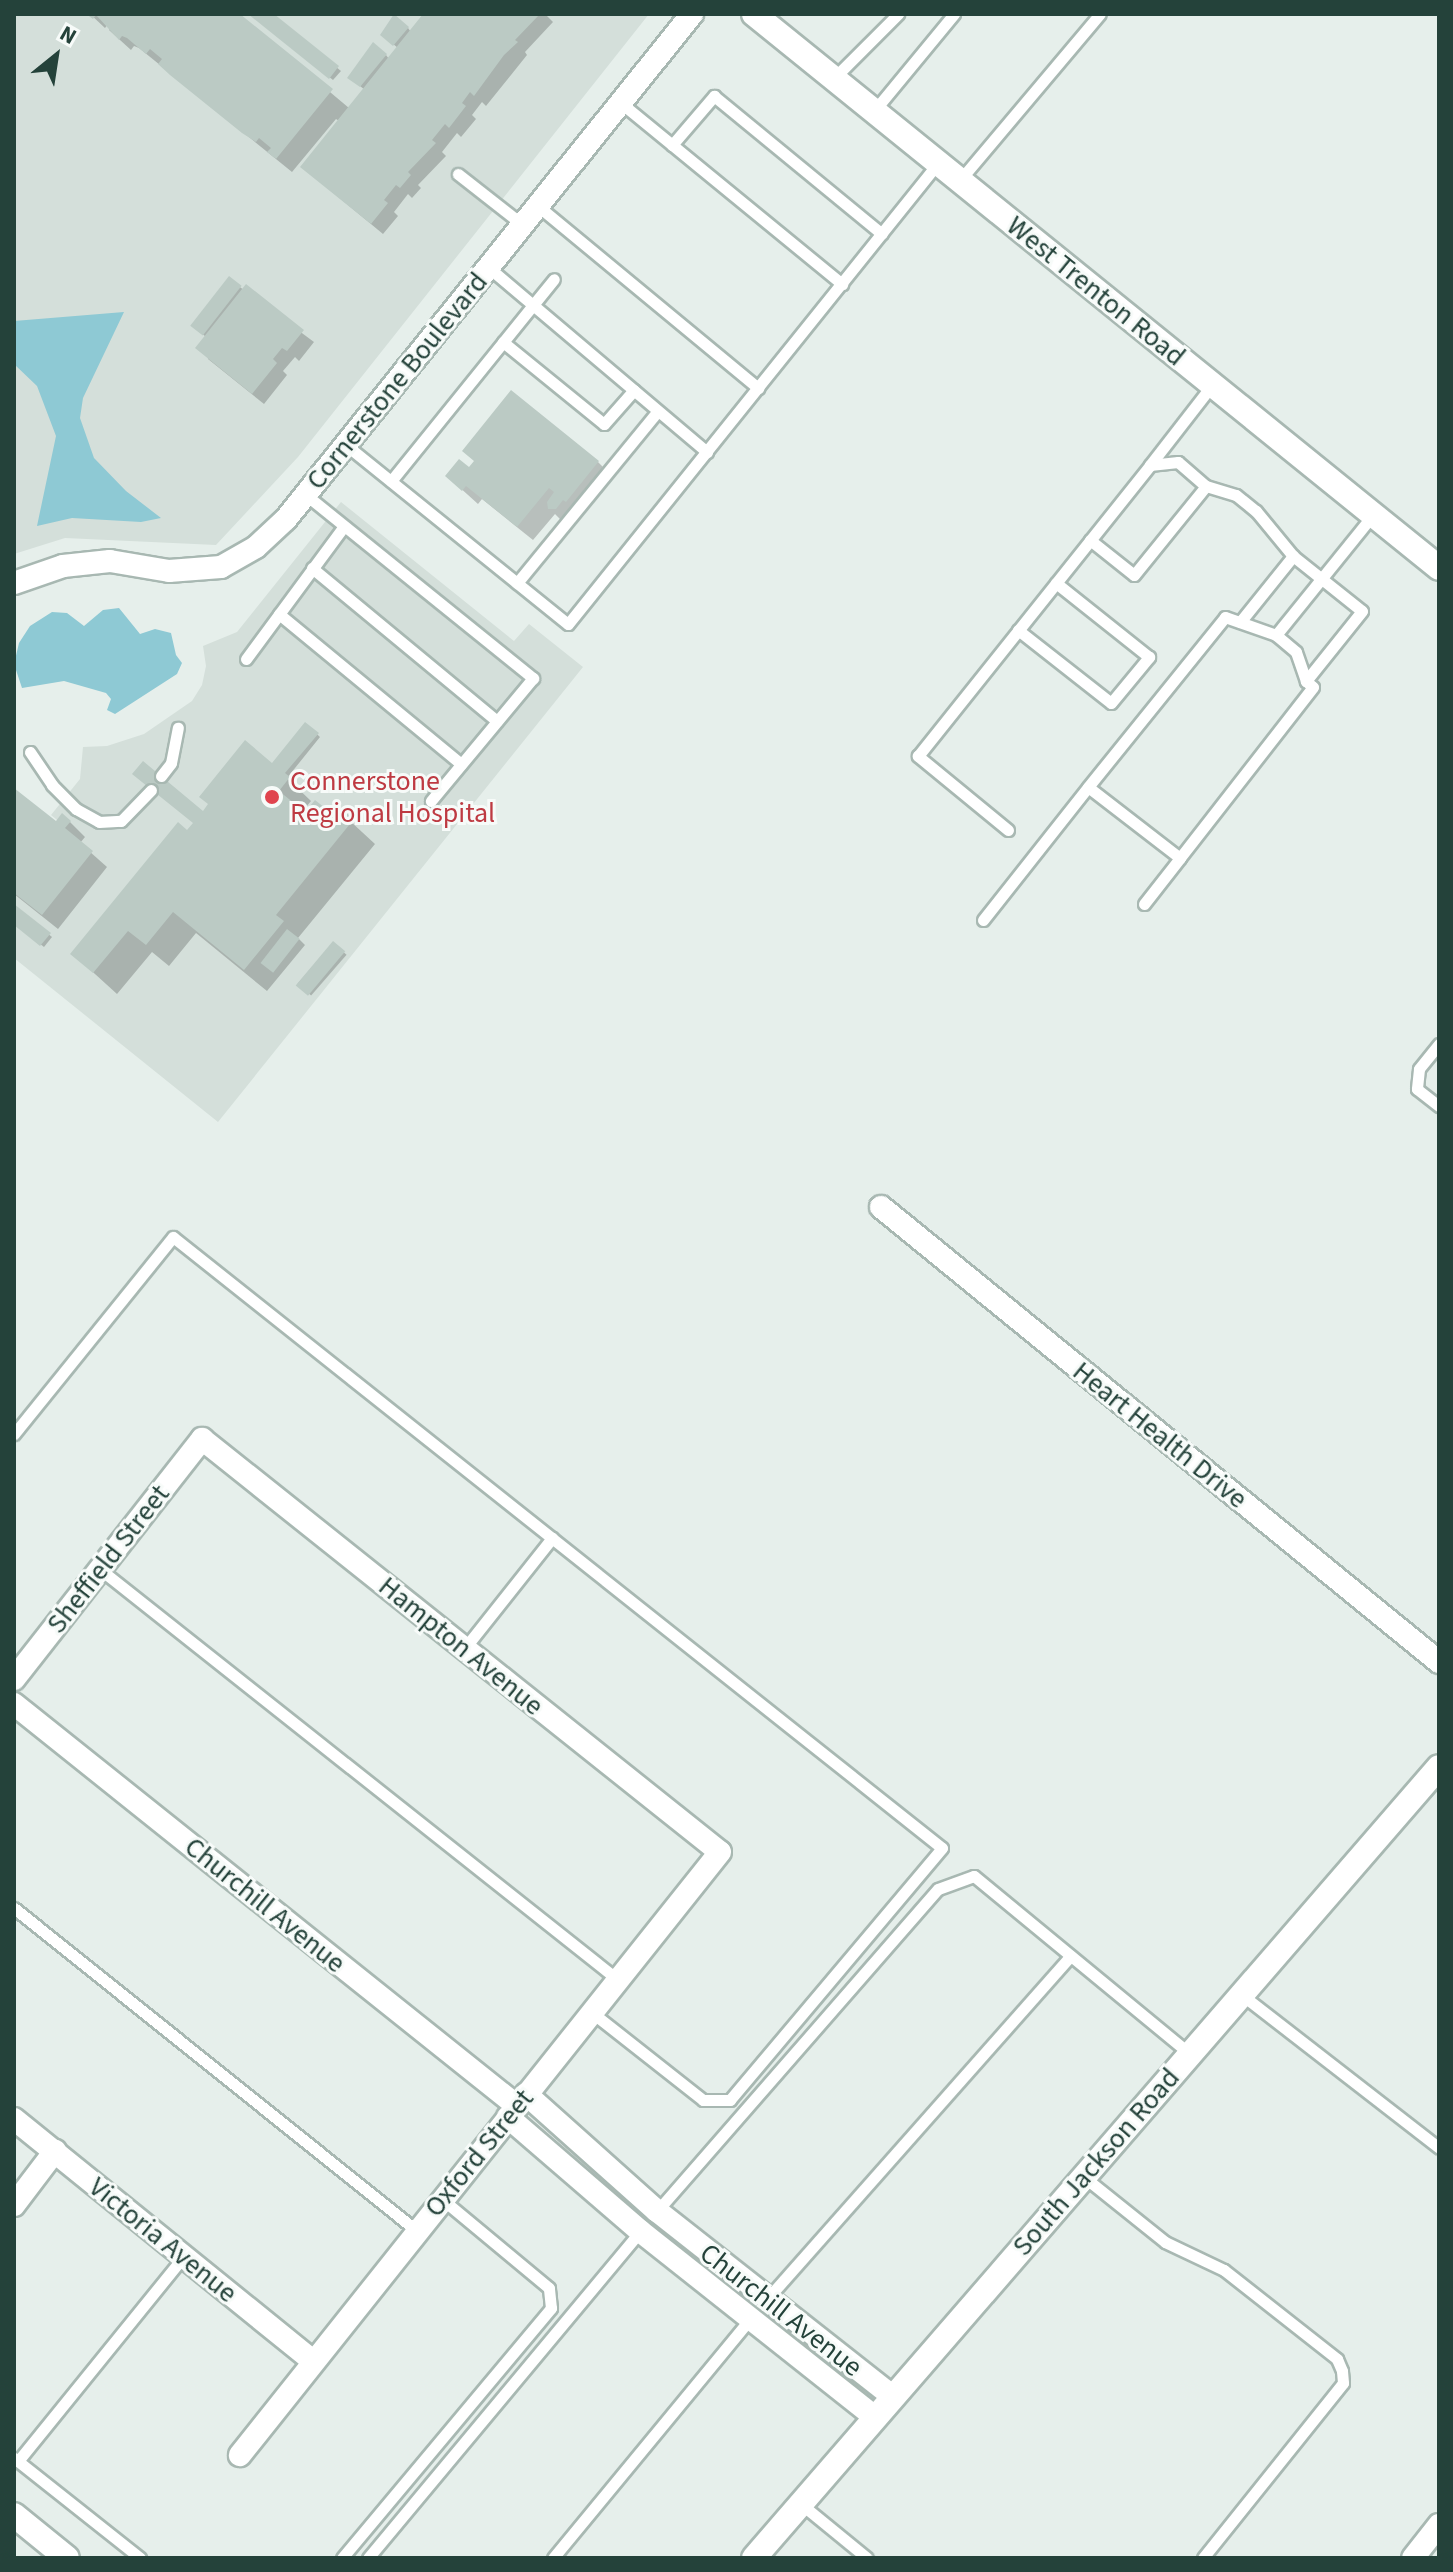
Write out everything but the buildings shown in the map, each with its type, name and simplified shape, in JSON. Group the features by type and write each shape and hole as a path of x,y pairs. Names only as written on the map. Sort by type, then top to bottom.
{"main road":[{"name":"West Trenton Road","path":"754,14 1439,568"},
{"name":"South Jackson Road","path":"754,2558 1439,1767"},
{"path":"14,2515 67,2558"}],"street":[{"name":"Cornerstone Boulevard","path":"14,583 63,566 110,561 169,571 221,567 256,547 306,495 692,14"},
{"name":"Heart Health Drive","path":"881,1207 1439,1662"},
{"name":"Sheffield Street","path":"14,1679 202,1439"},
{"name":"Hampton Avenue","path":"202,1439 720,1852"},
{"name":"Churchill Avenue","path":"14,1704 517,2106 657,2211 893,2397"},
{"name":"Oxford Street","path":"240,2455 720,1852"},
{"name":"Churchill Avenue","path":"517,2106 640,2231 875,2417"},
{"name":"Victoria Avenue","path":"14,2119 313,2361"},
{"path":"14,2205 55,2151"},
{"path":"640,2231 657,2211"},
{"path":"751,2318 767,2300"},
{"path":"1413,2558 1439,2525"}],"lane":[{"path":"834,78 898,14"},
{"path":"874,111 954,14"},
{"path":"960,181 1100,14"},
{"path":"672,145 714,96 882,234"},
{"path":"621,103 842,284"},
{"path":"346,445 568,624 938,163"},
{"path":"458,174 523,225"},
{"path":"538,206 758,388"},
{"path":"488,267 707,452"},
{"path":"391,481 554,279"},
{"path":"503,342 604,424 634,390"},
{"path":"1008,830 918,756 1213,385"},
{"path":"517,583 658,411"},
{"path":"1150,465 1178,462 1206,486 1236,495 1256,511 1293,556 1362,611 1306,681"},
{"path":"1090,540 1134,575 1206,486"},
{"path":"306,495 533,678 431,801"},
{"path":"1276,635 1373,515"},
{"path":"246,659 344,526"},
{"path":"1240,622 1293,556"},
{"path":"312,568 497,721"},
{"path":"1018,630 1111,703 1149,657 1056,583"},
{"path":"279,614 461,764"},
{"path":"983,920 1225,617 1276,635 1296,652 1306,681 1313,687 1144,904"},
{"path":"161,776 171,763 178,728"},
{"path":"30,752 52,785 76,809 99,822 121,821 151,790"},
{"path":"1088,787 1180,858"},
{"path":"1439,1044 1419,1069 1417,1089 1439,1106"},
{"path":"14,1434 173,1237 942,1848 730,2100 703,2100 591,2012"},
{"path":"464,1649 552,1538"},
{"path":"101,1570 617,1979"},
{"path":"657,2211 938,1889 974,1876 1190,2054"},
{"path":"14,1908 417,2231"},
{"path":"767,2300 1070,1956"},
{"path":"1241,1995 1439,2148"},
{"path":"1084,2177 1165,2242 1224,2270 1337,2359 1342,2371 1343,2383 1203,2558"},
{"path":"342,2558 551,2308 549,2288 442,2199"},
{"path":"368,2558 640,2231"},
{"path":"140,2558 16,2459 183,2257"},
{"path":"553,2558 751,2318"},
{"path":"800,2504 867,2558"}],"shaded area":[{"path":"14,14 649,14 298,457 216,545 65,538 14,554"},
{"name":"Connerstone Regional Hospital","path":"341,502 514,641 529,624 583,667 218,1122 14,958 14,884 62,824 51,815 80,779 83,747 107,746 144,734 192,701 202,685 206,666 203,646 237,632"}],"water":[{"path":"124,312 83,398 80,418 94,458 126,491 161,518 141,522 72,518 37,526 56,436 37,386 14,364 14,321"},
{"path":"119,608 140,634 155,629 171,633 176,655 182,663 177,674 115,714 107,710 111,699 106,693 64,681 22,688 14,664 19,643 30,626 52,612 67,613 84,626 103,610"}],"place":[{"name":"Connerstone Regional Hospital","path":"272,797"}]}
